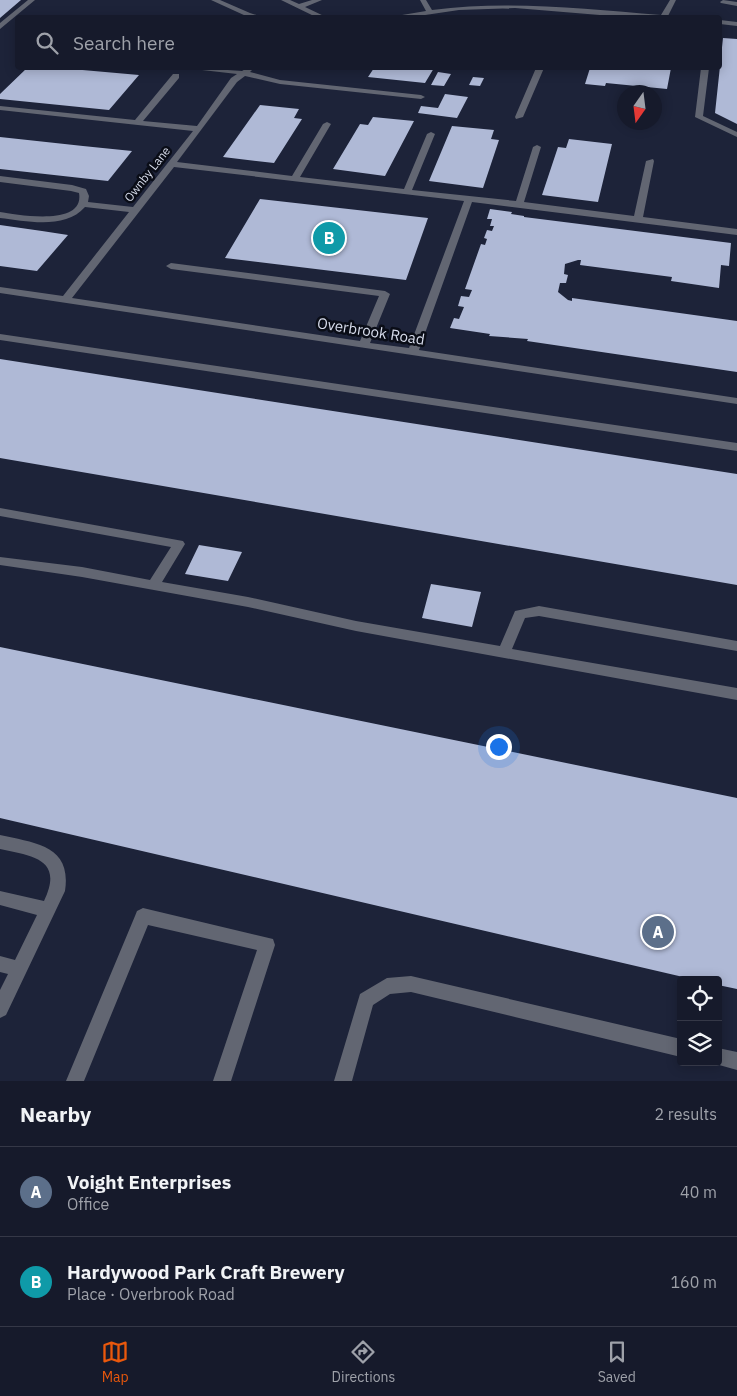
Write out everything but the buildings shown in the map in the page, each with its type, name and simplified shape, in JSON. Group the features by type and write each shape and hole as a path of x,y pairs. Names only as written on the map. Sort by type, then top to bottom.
{"street":[{"path":"0,27 32,0"},
{"path":"214,0 248,15"},
{"path":"284,0 316,15"},
{"path":"298,7 319,0"},
{"path":"423,0 430,12"},
{"path":"467,0 473,8"},
{"path":"665,15 673,0"},
{"path":"724,2 737,4"},
{"path":"409,15 459,8 515,6 642,15"},
{"path":"459,8 462,15"},
{"path":"562,15 564,8"},
{"path":"722,22 737,24"},
{"path":"247,70 280,82 421,97"},
{"name":"Ownby Lane","path":"65,300 170,164 200,129 234,80 247,70"},
{"path":"519,117 539,70"},
{"path":"705,70 699,117 737,135"},
{"path":"137,123 176,76"},
{"path":"0,108 200,129"},
{"path":"294,178 327,124"},
{"path":"407,192 431,134"},
{"path":"519,204 537,147"},
{"path":"638,220 650,161"},
{"path":"170,164 519,204 737,232"},
{"path":"0,179 72,188 83,192 85,196 83,204 66,216 55,220 0,215"},
{"path":"413,352 469,199"},
{"path":"83,204 134,210"},
{"path":"171,266 385,294 364,345"},
{"name":"Overbrook Road","path":"0,290 737,400"},
{"path":"0,337 737,447"},
{"path":"0,512 179,544 153,585"},
{"path":"0,561 82,572 248,602 356,626 737,694"},
{"path":"504,652 520,614 539,611 737,646"},
{"path":"0,842 45,852 53,860 58,870 59,882 48,910 0,1009"},
{"path":"0,898 48,910"},
{"path":"76,1081 143,916 267,945 222,1081"},
{"path":"0,964 19,969"},
{"path":"343,1081 366,1000 387,986 411,984 677,1047"},
{"path":"722,1058 737,1061"}],"place":[{"name":"Hardywood Park Craft Brewery","path":"329,238"},
{"name":"Voight Enterprises","path":"658,932"}]}
